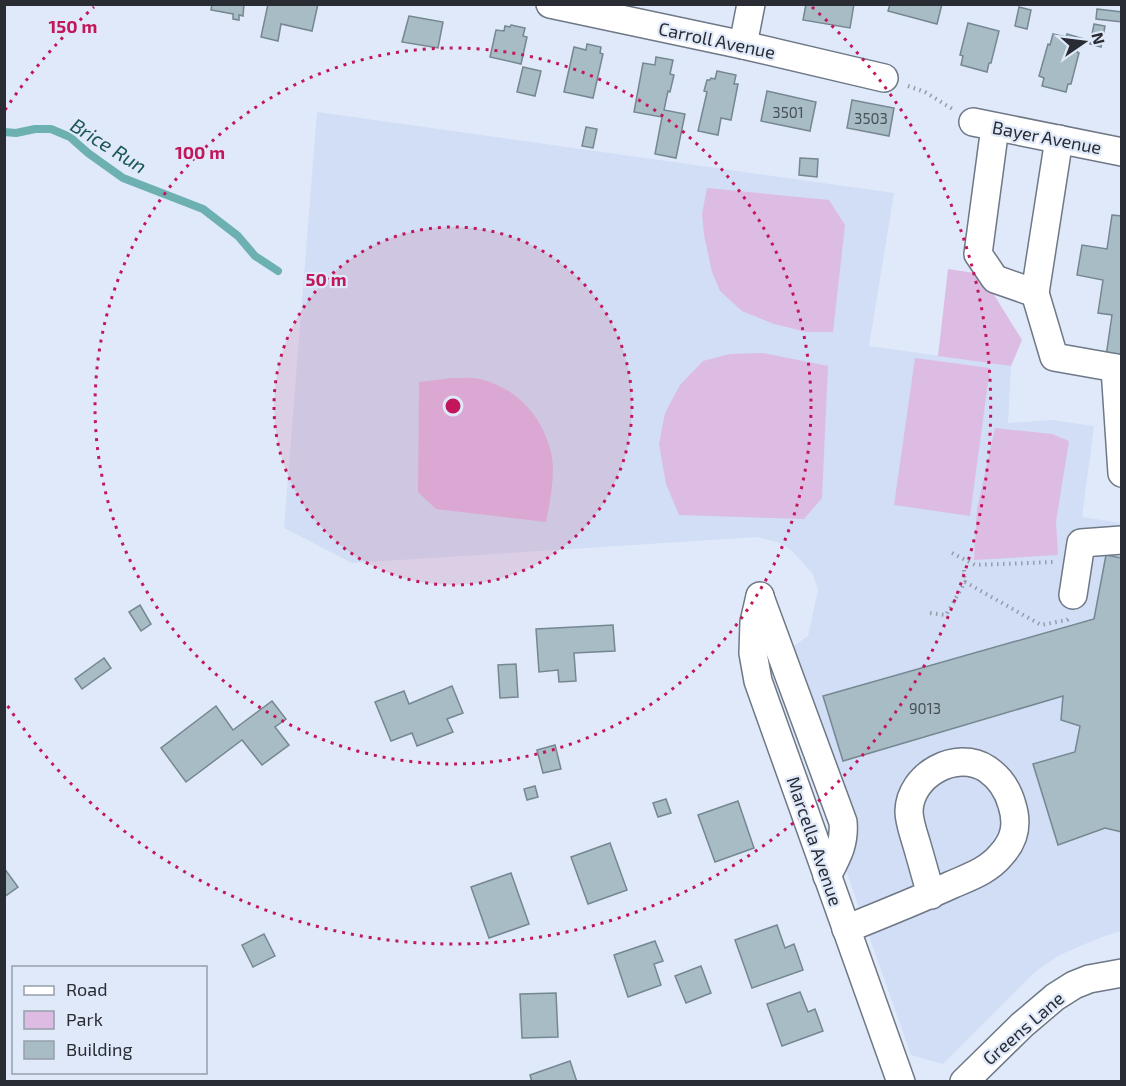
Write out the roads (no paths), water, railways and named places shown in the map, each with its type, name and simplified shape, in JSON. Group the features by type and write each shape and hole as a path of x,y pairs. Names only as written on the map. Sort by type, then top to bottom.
{"street":[{"name":"Carroll Avenue","path":"550,4 884,78"},
{"path":"742,45 751,4"},
{"name":"Bayer Avenue","path":"1035,293 995,279 978,254 984,124 1122,152"},
{"path":"1059,139 1035,293 1054,357 1118,368 1122,472"},
{"path":"1073,595 1081,543 1122,540"},
{"name":"Marcella Avenue","path":"760,596 754,622 753,653 758,681 901,1082"},
{"path":"846,929 931,895 985,870 1000,857 1011,843 1016,828 1016,816 1009,794 1000,780 985,768 970,763 945,765 930,772 920,782 913,795 909,809 910,822 931,895"},
{"name":"Greens Lane","path":"964,1082 1022,1025 1055,997 1089,979 1122,973"}],"waterway":[{"name":"Brice Run","path":"4,132 51,129 70,137 123,178 203,209 238,236 255,256 278,271"}]}
